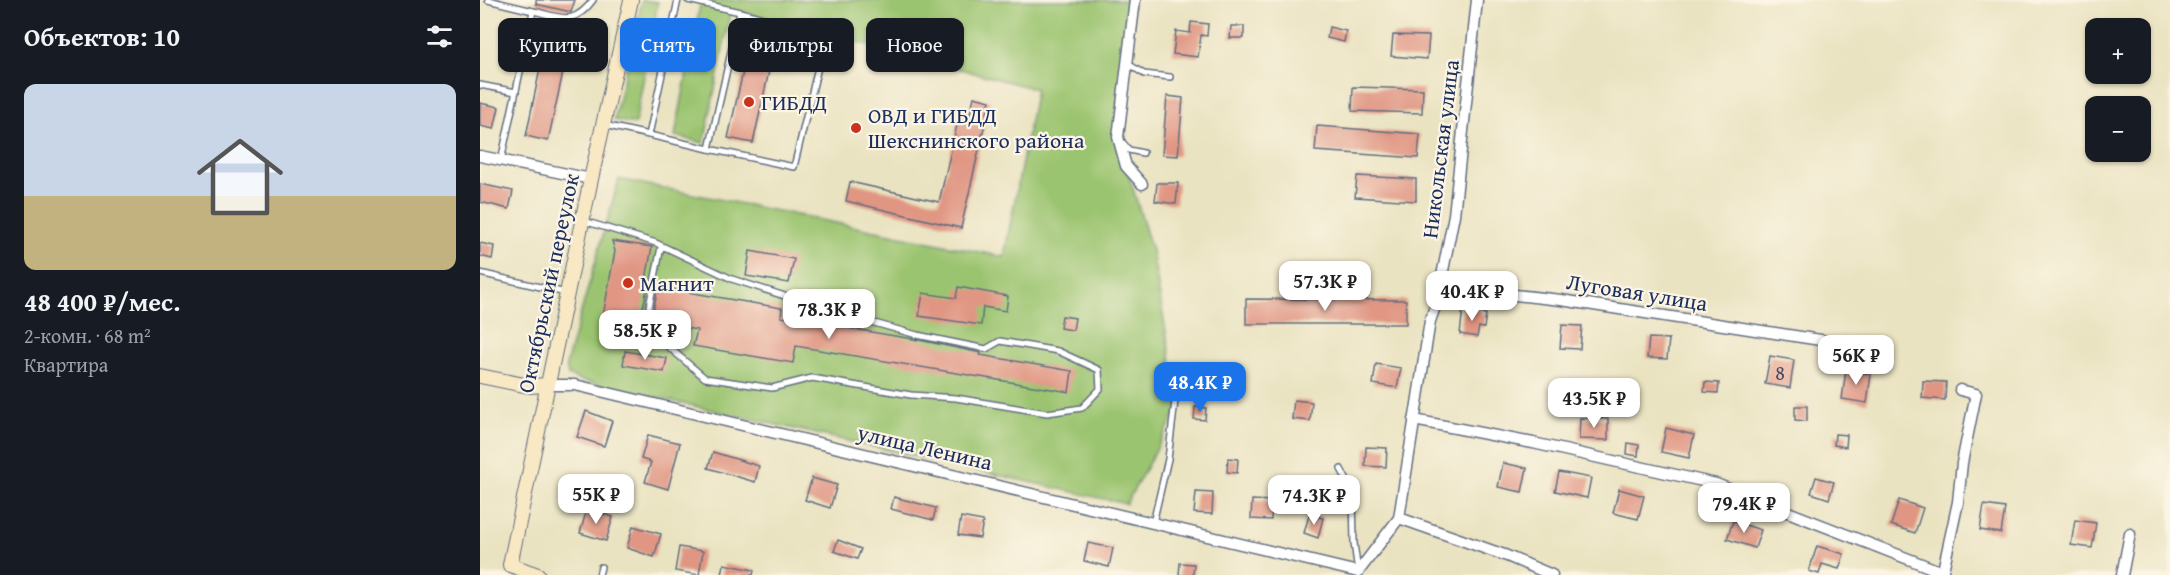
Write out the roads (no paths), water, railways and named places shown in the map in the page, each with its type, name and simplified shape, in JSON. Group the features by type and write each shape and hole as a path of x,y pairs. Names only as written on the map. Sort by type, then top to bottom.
{"street":[{"name":"Октябрьский переулок","path":"509,570 602,125 631,0"},
{"path":"1135,0 1118,137 1126,166 1142,184"},
{"name":"Никольская улица","path":"1358,574 1399,518 1430,321 1441,282 1454,214 1477,0"},
{"path":"480,156 591,178"},
{"name":"Луговая улица","path":"1441,282 1461,289 1561,300 1827,341"},
{"name":"улица Ленина","path":"480,376 529,386 575,385 1358,574"},
{"path":"1414,420 1533,443 1716,484 1942,573 1958,502 1962,463 1976,394 1960,390"},
{"path":"1399,518 1507,556 1552,575"},
{"path":"2122,575 2130,534"},
{"path":"509,570 538,575"}],"lane":[{"path":"488,0 570,19 579,16 593,0"},
{"path":"649,135 678,0"},
{"path":"602,125 794,167 826,34 688,0"},
{"path":"501,161 533,11"},
{"path":"709,149 740,12"},
{"path":"1127,63 1144,74 1170,77"},
{"path":"480,85 516,92"},
{"path":"1118,137 1129,150 1143,153"},
{"path":"582,221 656,243 732,279 828,310 917,335 986,350 1000,341 1058,351 1100,370 1100,389 1082,408 1047,413 956,398 911,395 812,378 772,388 705,378 645,327 661,247"},
{"path":"480,273 567,293"},
{"path":"1153,523 1168,459 1175,401"},
{"path":"1341,469 1353,492 1354,543 1358,574"},
{"path":"599,575 601,567"}],"place":[{"name":"ГИБДД","path":"749,102"},
{"name":"ОВД и ГИБДД Шекснинского района","path":"856,128"},
{"name":"Магнит","path":"628,283"}]}
